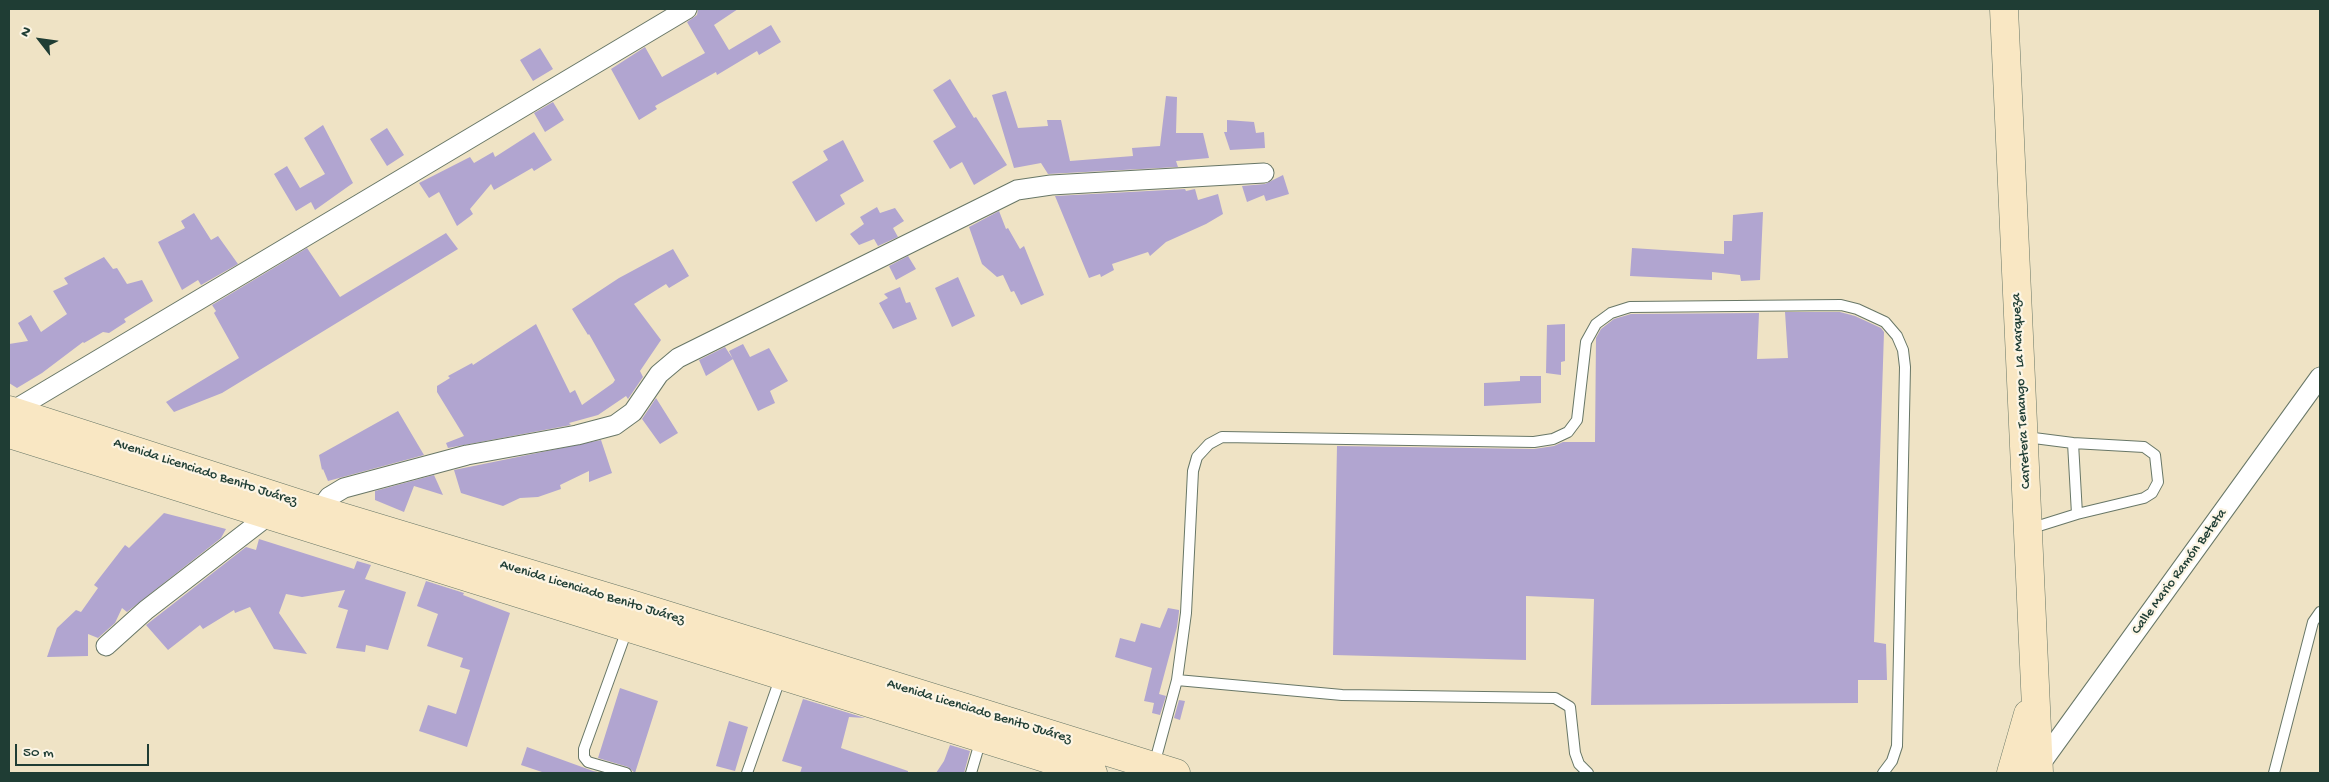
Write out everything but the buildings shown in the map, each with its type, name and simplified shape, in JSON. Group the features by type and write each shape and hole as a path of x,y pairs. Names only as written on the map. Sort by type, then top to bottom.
{"main road":[{"name":"Carretera Tenango - La Marqueza","path":"2004,9 2039,770"},
{"name":"Avenida Licenciado Benito Juárez","path":"9,417 268,515 313,519"},
{"name":"Avenida Licenciado Benito Juárez","path":"9,417 313,519 784,665 1160,771"},
{"name":"Avenida Licenciado Benito Juárez","path":"784,665 981,740 1093,773"},
{"path":"2011,773 2035,683"}],"street":[{"path":"9,417 687,9"},
{"path":"313,519 334,492 344,488 467,455 577,435 615,425 633,412 658,374 678,358 1017,190 1051,185 1264,173"},
{"name":"Calle Mario Ramón Beteta","path":"2039,770 2320,377"},
{"path":"106,646 146,610 268,515"}],"lane":[{"path":"1160,771 1177,680 1188,586 1193,471 1197,457 1209,444 1222,437 1534,442 1553,439 1568,432 1577,420 1586,342 1596,324 1611,313 1630,307 1841,306 1872,314 1885,322 1897,336 1903,350 1905,367 1897,746 1892,761 1883,773"},
{"path":"2024,436 2073,444 2144,447 2155,455 2158,482 2152,493 2144,498 2077,514 2028,530"},
{"path":"2073,444 2077,514"},
{"path":"2274,773 2313,622 2320,612"},
{"path":"626,773 588,762 584,757 584,748 632,617"},
{"path":"748,773 784,665"},
{"path":"1177,680 1342,696 1555,698 1570,707 1576,753 1579,764 1588,773"},
{"path":"971,773 981,740"}]}
